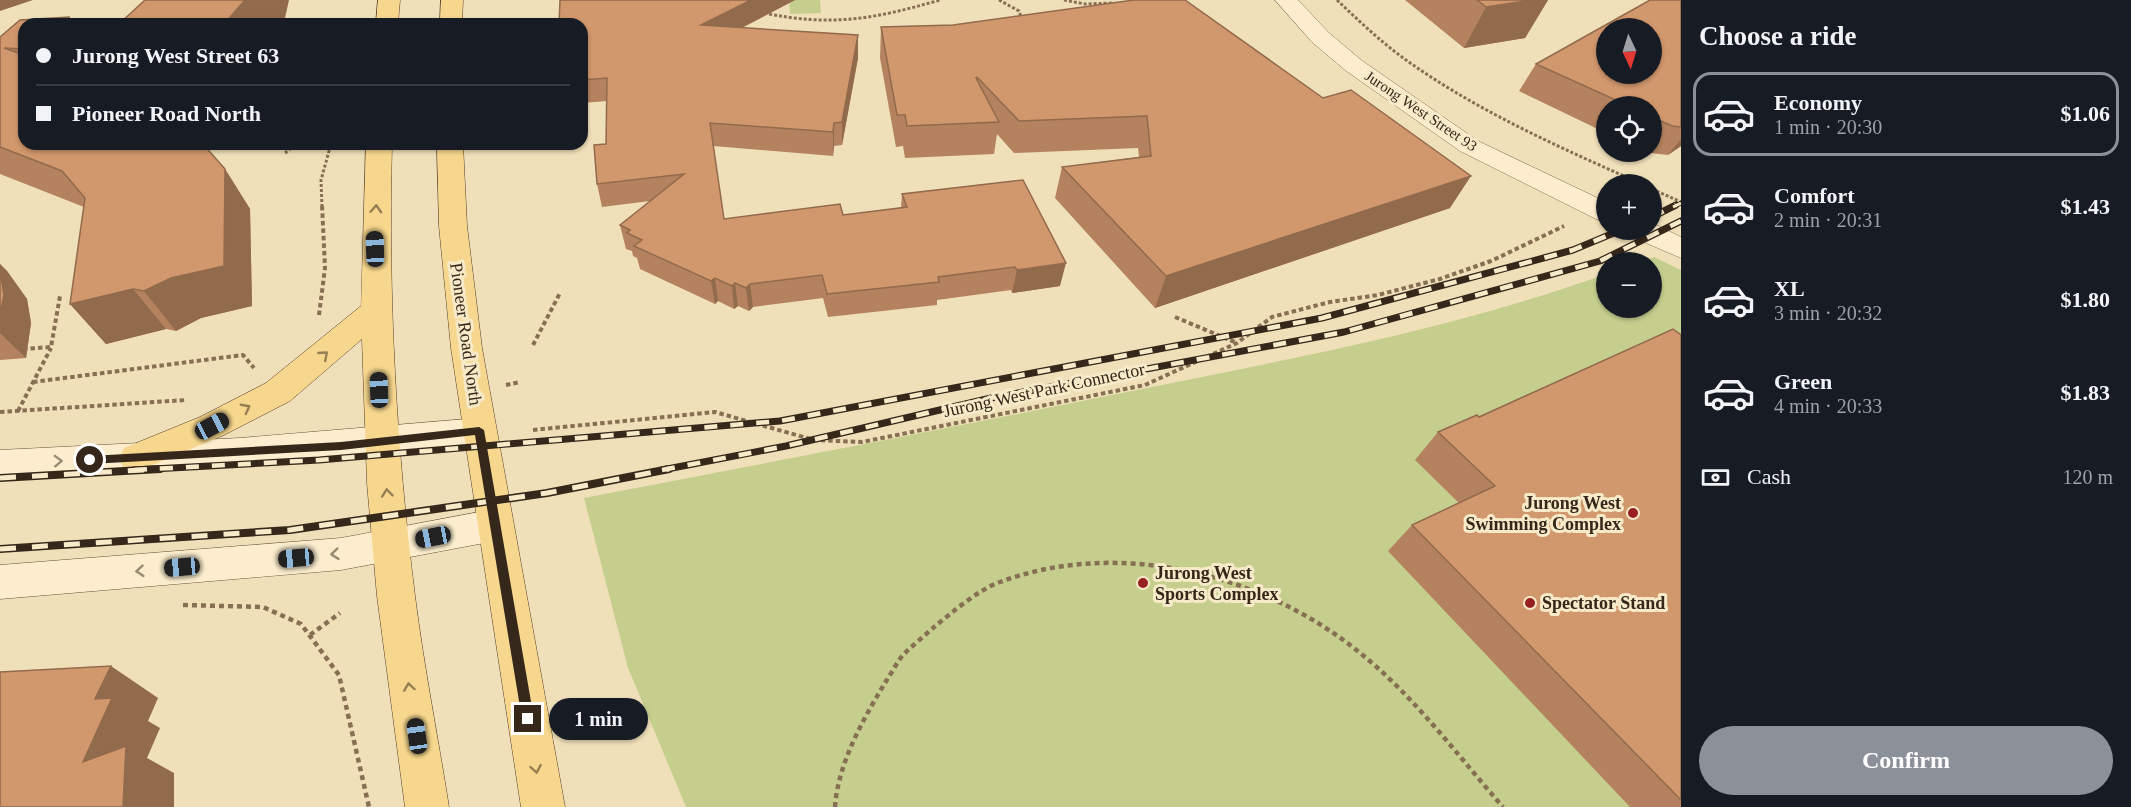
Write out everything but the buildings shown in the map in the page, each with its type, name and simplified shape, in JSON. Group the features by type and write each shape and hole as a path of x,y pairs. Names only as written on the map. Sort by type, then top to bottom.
{"main road":[{"path":"388,18 390,0"},
{"path":"451,18 452,0"},
{"path":"379,150 374,229 381,442 396,596 427,807"},
{"name":"Pioneer Road North","path":"450,150 453,232 458,288 479,430 543,807"},
{"path":"136,458 212,426 278,392 377,309"}],"street":[{"name":"Jurong West Street 93","path":"1286,0 1320,37 1353,65 1468,146 1596,208"},
{"name":"Jurong West Street 93","path":"1343,29 1367,50 1503,145 1596,190"},
{"path":"1662,221 1681,230"},
{"path":"1662,239 1681,248"},
{"path":"0,464 136,458 381,442 479,430"},
{"path":"0,582 341,554 495,525"}],"path":[{"path":"754,10 801,20 843,23 877,19 940,0"},
{"path":"999,0 1019,11 1024,26"},
{"path":"1064,0 1085,4 1116,3"},
{"path":"1337,0 1382,42 1453,93 1519,128 1619,174"},
{"path":"285,153 289,150"},
{"path":"318,319 326,268 321,180 329,150"},
{"path":"1662,193 1681,202"},
{"name":"Jurong West Park Connector","path":"533,430 715,412 814,440 862,442 1145,385 1237,343 1272,317 1330,302 1378,295 1440,279 1491,261 1570,223"},
{"path":"533,345 560,293"},
{"path":"18,411 51,347 60,296"},
{"path":"1175,317 1237,343"},
{"path":"18,349 51,347"},
{"path":"33,382 243,355"},
{"path":"0,412 173,402 195,398"},
{"path":"835,807 836,792 850,751 873,703 902,656 953,611 999,582 1048,569 1093,563 1165,565 1244,587 1323,626 1366,657 1401,691 1503,807"},
{"path":"181,605 263,607 301,624 339,675 369,807"},
{"path":"310,635 340,613"}],"green space":[{"path":"789,0 820,0 821,13 790,14"},
{"name":"Jurong West Sports Complex","path":"1662,261 1681,270 1681,807 686,807 628,668 584,498 1324,352 1438,325 1551,293 1596,277 1596,318 1662,318"}],"railway":[{"path":"1673,207 1681,203"},
{"path":"1662,212 1676,205"},
{"path":"662,470 786,446 991,398 1344,332 1600,261 1681,221"},
{"path":"134,470 319,460 780,421 1322,318 1573,250 1597,240"},
{"path":"0,478 160,469"},
{"path":"0,549 290,530 547,493 669,469"}],"place":[{"name":"Jurong West Swimming Complex","path":"1633,513"},
{"name":"Jurong West Sports Complex","path":"1143,583"},
{"name":"Spectator Stand","path":"1530,603"}],"route":[{"path":"90,460 341,446 479,430 528,719"}]}
